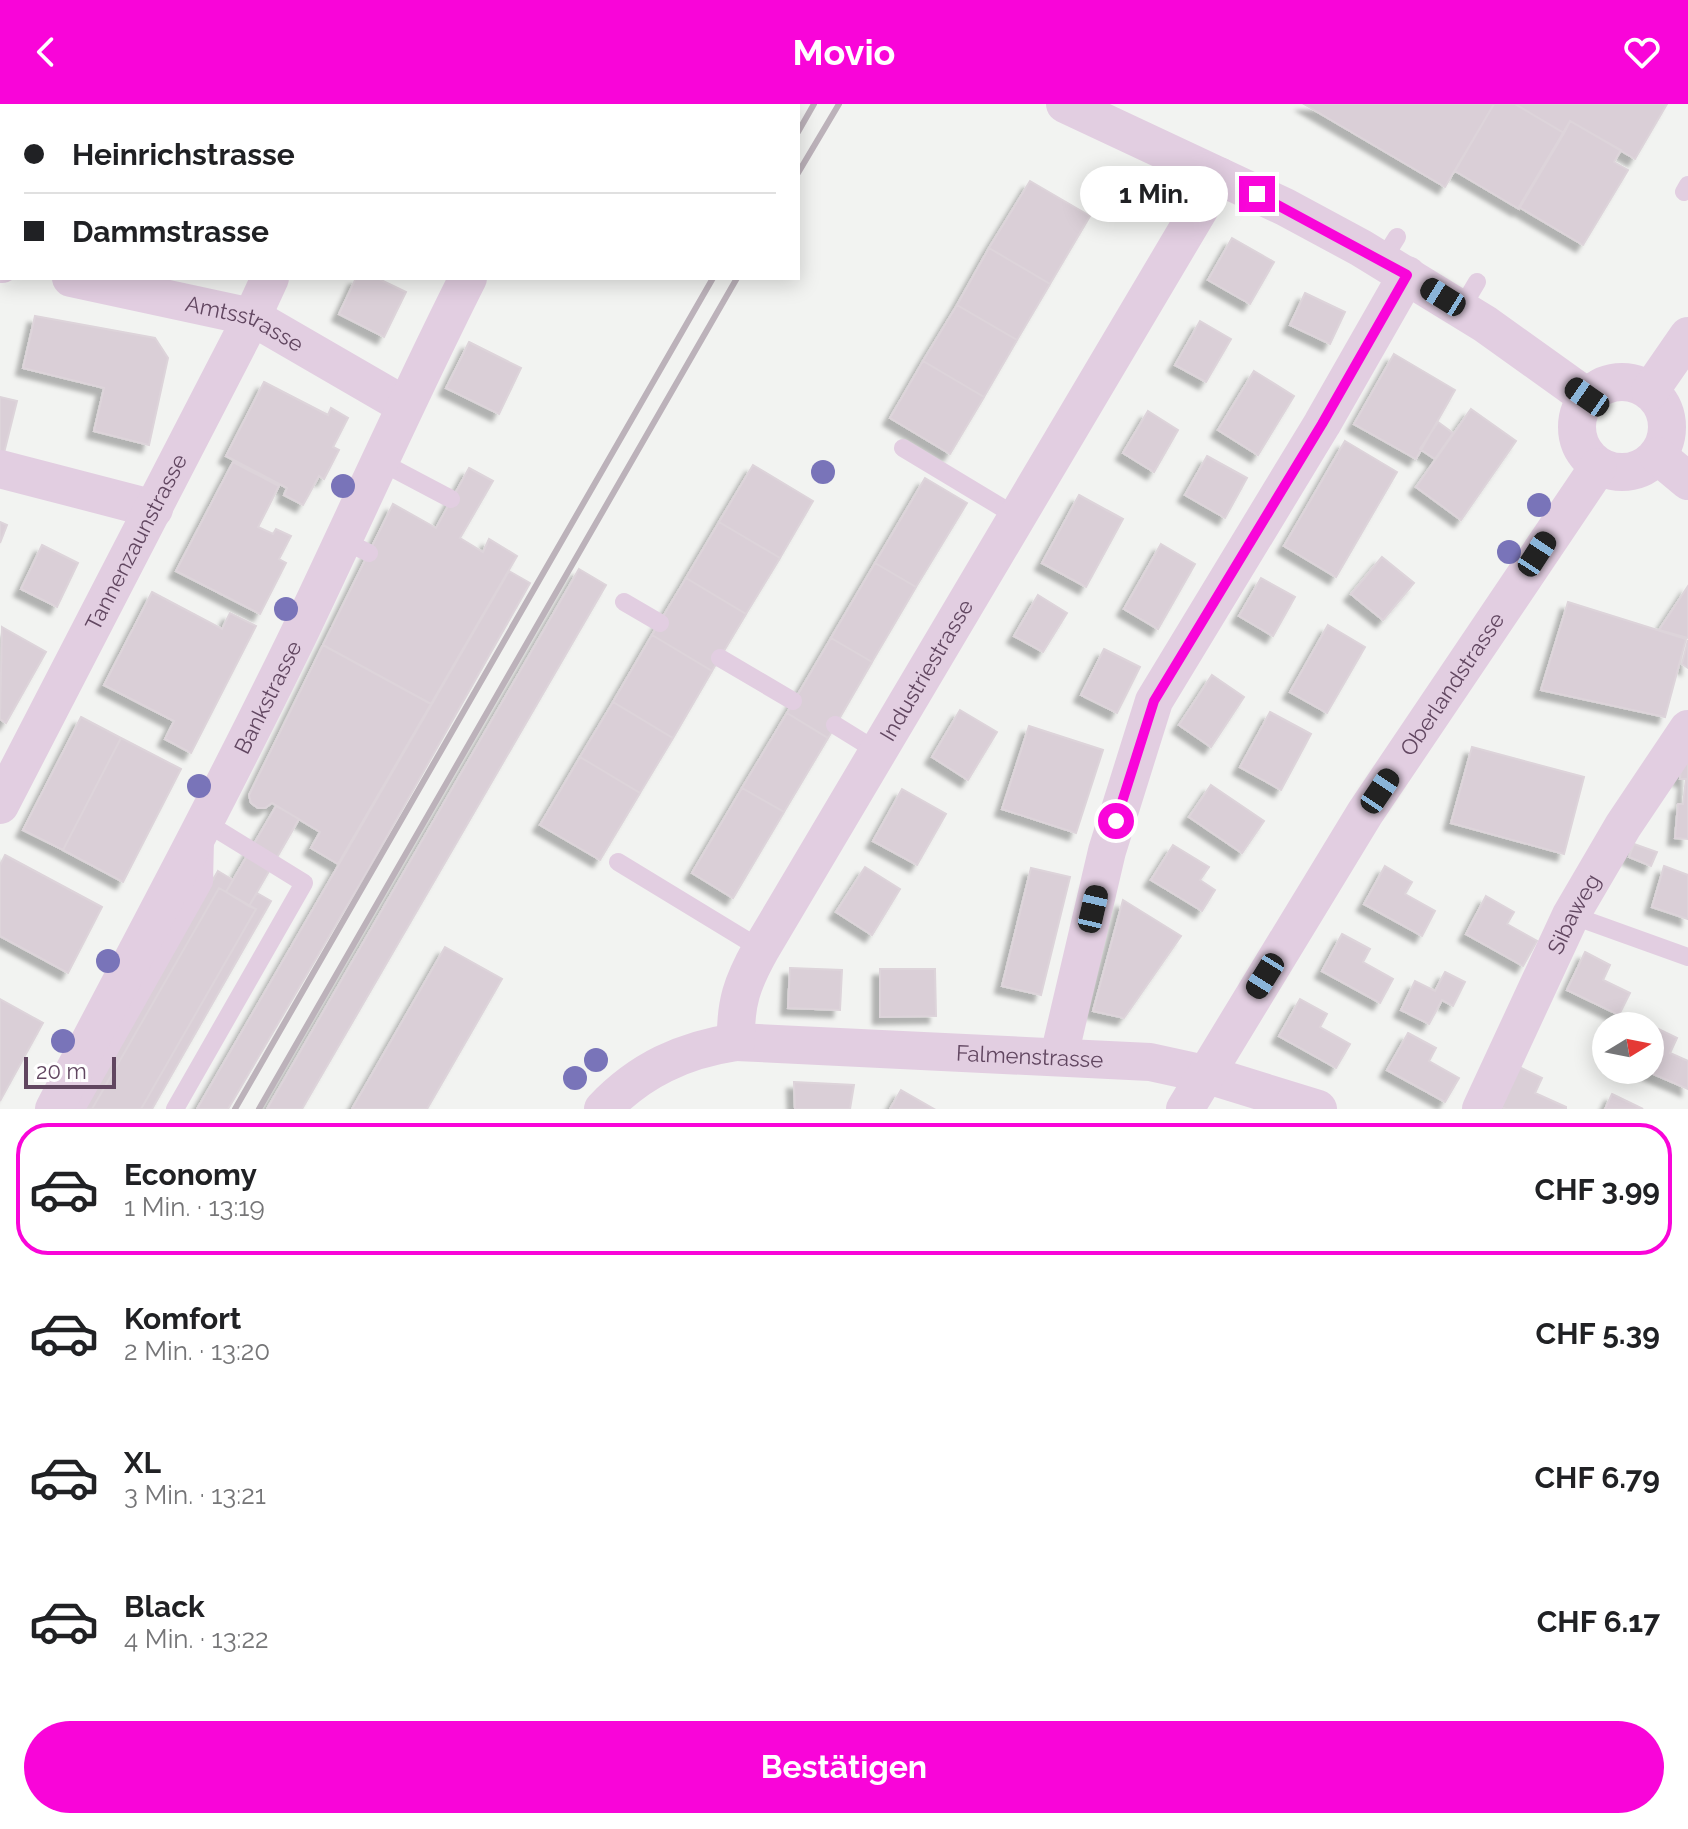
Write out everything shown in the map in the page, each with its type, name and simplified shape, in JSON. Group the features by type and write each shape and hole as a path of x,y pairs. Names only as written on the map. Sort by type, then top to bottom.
{"street":[{"path":"1065,104 1395,257 1469,295 1587,397"},
{"name":"Industriestrasse","path":"736,1042 737,1001 761,949 1219,176"},
{"path":"1059,1056 1107,851 1154,701 1322,424 1395,257"},
{"name":"Amtsstrasse","path":"80,280 252,317 404,405"},
{"name":"Tannenzaunstrasse","path":"0,805 269,280"},
{"name":"Bankstrasse","path":"54,1109 205,822 356,546 379,461 467,280"},
{"path":"1650,391 1688,336"},
{"path":"1616,382 1634,383 1650,391 1663,406 1668,423 1665,442 1658,456 1646,467 1629,473 1614,473 1598,467 1582,451 1576,432 1578,412 1587,397 1600,387 1616,382"},
{"path":"1658,456 1688,481"},
{"name":"Oberlandstrasse","path":"1185,1109 1365,813 1570,504 1598,467"},
{"path":"0,469 154,509"},
{"name":"Sibaweg","path":"1481,1109 1571,915 1623,826 1688,729"},
{"path":"603,1109 649,1070 708,1046 736,1042"},
{"name":"Falmenstrasse","path":"736,1042 1150,1062 1205,1074 1318,1109"}],"lane":[{"path":"903,448 1016,516"},
{"path":"379,461 451,499"},
{"path":"624,602 660,623"},
{"path":"720,658 793,701"},
{"path":"835,725 877,751"},
{"path":"76,1109 204,882 205,822"},
{"path":"175,1109 304,883 205,822"},
{"path":"618,862 761,949"},
{"path":"1571,915 1688,957"}],"building":[{"path":"1304,104 1494,104 1445,187"},
{"path":"1494,104 1515,104 1564,133 1519,209 1455,171"},
{"path":"1515,104 1667,104 1635,159 1570,121 1564,133"},
{"path":"1570,121 1621,150 1614,162 1628,170 1583,245 1519,207"},
{"path":"1030,181 1090,216 1050,284 989,248"},
{"path":"1232,238 1274,262 1250,304 1208,280"},
{"path":"989,248 1050,284 1017,340 957,305"},
{"path":"355,280 381,280 406,292 384,337 339,314"},
{"path":"1305,293 1345,312 1330,344 1290,325"},
{"path":"957,305 1017,340 984,397 923,361"},
{"path":"35,316 155,338 168,358 149,445 94,431 104,388 23,368"},
{"path":"1200,321 1231,339 1206,382 1175,365"},
{"path":"469,342 521,368 499,414 446,388"},
{"path":"1394,354 1455,390 1416,459 1354,424"},
{"path":"923,361 984,397 950,454 890,418"},
{"path":"1254,371 1294,396 1258,455 1218,430"},
{"path":"264,382 328,415 331,408 348,418 333,447 339,450 324,479 319,476 303,505 284,495 287,488 226,456"},
{"path":"0,397 17,401 4,453 0,451"},
{"path":"1471,409 1516,441 1461,520 1416,487"},
{"path":"1148,411 1178,430 1154,472 1123,453"},
{"path":"1438,422 1453,433 1435,459 1420,449"},
{"path":"1345,441 1397,472 1336,577 1284,546"},
{"path":"1207,456 1247,478 1225,518 1185,495"},
{"path":"233,462 279,486 258,527 273,534 276,529 291,536 279,559 286,563 260,614 176,571"},
{"path":"753,465 813,501 780,558 719,522"},
{"path":"469,468 493,481 460,538 483,552 489,539 517,556 431,704 323,645 393,504 436,528"},
{"path":"925,478 967,503 916,587 875,563"},
{"path":"1079,495 1123,519 1086,587 1042,563"},
{"path":"0,522 7,525 0,543"},
{"path":"719,522 780,558 746,614 686,578"},
{"path":"1161,544 1195,564 1158,629 1124,609"},
{"path":"42,545 78,563 57,607 21,589"},
{"path":"1382,557 1414,583 1383,620 1351,594"},
{"path":"875,563 916,587 872,662 831,638"},
{"path":"579,569 606,585 302,1109 267,1109"},
{"path":"509,571 530,583 368,870 228,1109 197,1109"},
{"path":"686,578 746,614 712,671 652,635"},
{"path":"1261,578 1295,597 1273,636 1239,616"},
{"path":"1688,586 1688,638 1659,630"},
{"path":"152,592 222,629 230,613 256,626 191,753 165,739 174,721 104,685"},
{"path":"1038,595 1067,613 1043,652 1014,636"},
{"path":"1568,602 1686,639 1665,717 1541,690"},
{"path":"1328,625 1365,647 1327,713 1290,692"},
{"path":"2,627 46,652 6,723 0,719"},
{"path":"652,635 712,671 673,738 613,702"},
{"path":"831,638 872,662 828,738 787,713"},
{"path":"1688,640 1688,668 1682,664"},
{"path":"323,645 431,704 338,864 311,848 320,832 272,803 258,808 251,803 249,795"},
{"path":"1104,649 1140,667 1117,713 1081,695"},
{"path":"1212,675 1244,697 1211,747 1179,725"},
{"path":"613,702 673,738 640,793 580,757"},
{"path":"960,710 997,732 968,780 932,757"},
{"path":"1270,712 1311,734 1281,790 1240,767"},
{"path":"787,713 828,738 784,812 742,788"},
{"path":"81,717 121,738 63,850 23,830"},
{"path":"1029,726 1103,750 1076,833 1002,809"},
{"path":"121,738 181,769 123,882 63,850"},
{"path":"1683,741 1688,741 1688,839 1675,838 1678,804 1683,804 1686,779 1680,779"},
{"path":"1472,747 1584,777 1564,854 1451,823"},
{"path":"580,757 640,793 600,860 540,825"},
{"path":"1211,785 1264,821 1242,853 1189,817"},
{"path":"742,788 784,812 733,898 692,873"},
{"path":"902,789 946,814 917,865 873,841"},
{"path":"276,806 299,819 249,906 226,892"},
{"path":"1634,844 1657,852 1651,866 1629,857"},
{"path":"1173,845 1209,867 1200,880 1215,890 1202,911 1151,880"},
{"path":"5,855 102,907 68,973 0,936 0,865"},
{"path":"1385,866 1412,882 1405,894 1435,911 1422,936 1364,904"},
{"path":"1664,866 1688,875 1688,919 1652,907"},
{"path":"865,867 900,889 872,935 836,912"},
{"path":"1031,868 1070,877 1041,995 1002,986"},
{"path":"218,871 233,880 226,892 219,888 92,1109 81,1109"},
{"path":"219,888 256,909 141,1109 92,1109"},
{"path":"257,893 271,901 152,1109 141,1109 256,909 249,906"},
{"path":"1486,896 1514,912 1507,924 1537,941 1523,966 1466,934"},
{"path":"1123,900 1181,936 1124,1018 1093,1011"},
{"path":"1342,934 1370,949 1363,962 1393,979 1380,1003 1322,971"},
{"path":"445,947 502,979 427,1109 352,1109"},
{"path":"1585,952 1610,965 1603,980 1630,993 1620,1012 1613,1012 1567,990"},
{"path":"790,968 842,970 840,1010 788,1008"},
{"path":"880,969 935,969 936,1016 880,1017"},
{"path":"1445,972 1465,982 1453,1006 1442,1000 1429,1024 1401,1010 1415,981 1435,991"},
{"path":"0,999 43,1023 0,1101"},
{"path":"1300,999 1327,1014 1320,1027 1350,1044 1336,1068 1279,1036"},
{"path":"1664,1032 1677,1038 1670,1053 1688,1061 1688,1089 1664,1079"},
{"path":"1408,1033 1436,1048 1429,1061 1459,1078 1445,1102 1387,1070"},
{"path":"1511,1063 1542,1078 1535,1093 1566,1109 1506,1109 1498,1106"},
{"path":"794,1082 854,1085 850,1109 795,1109"},
{"path":"901,1090 934,1109 890,1109"},
{"path":"1612,1094 1643,1109 1605,1109"}],"railway":[{"path":"800,128 814,104"},
{"path":"800,170 839,104"},
{"path":"235,1109 712,280"},
{"path":"259,1109 736,280"}],"route":[{"path":"1116,821 1154,701 1322,424 1407,275 1292,210 1257,194"}]}
